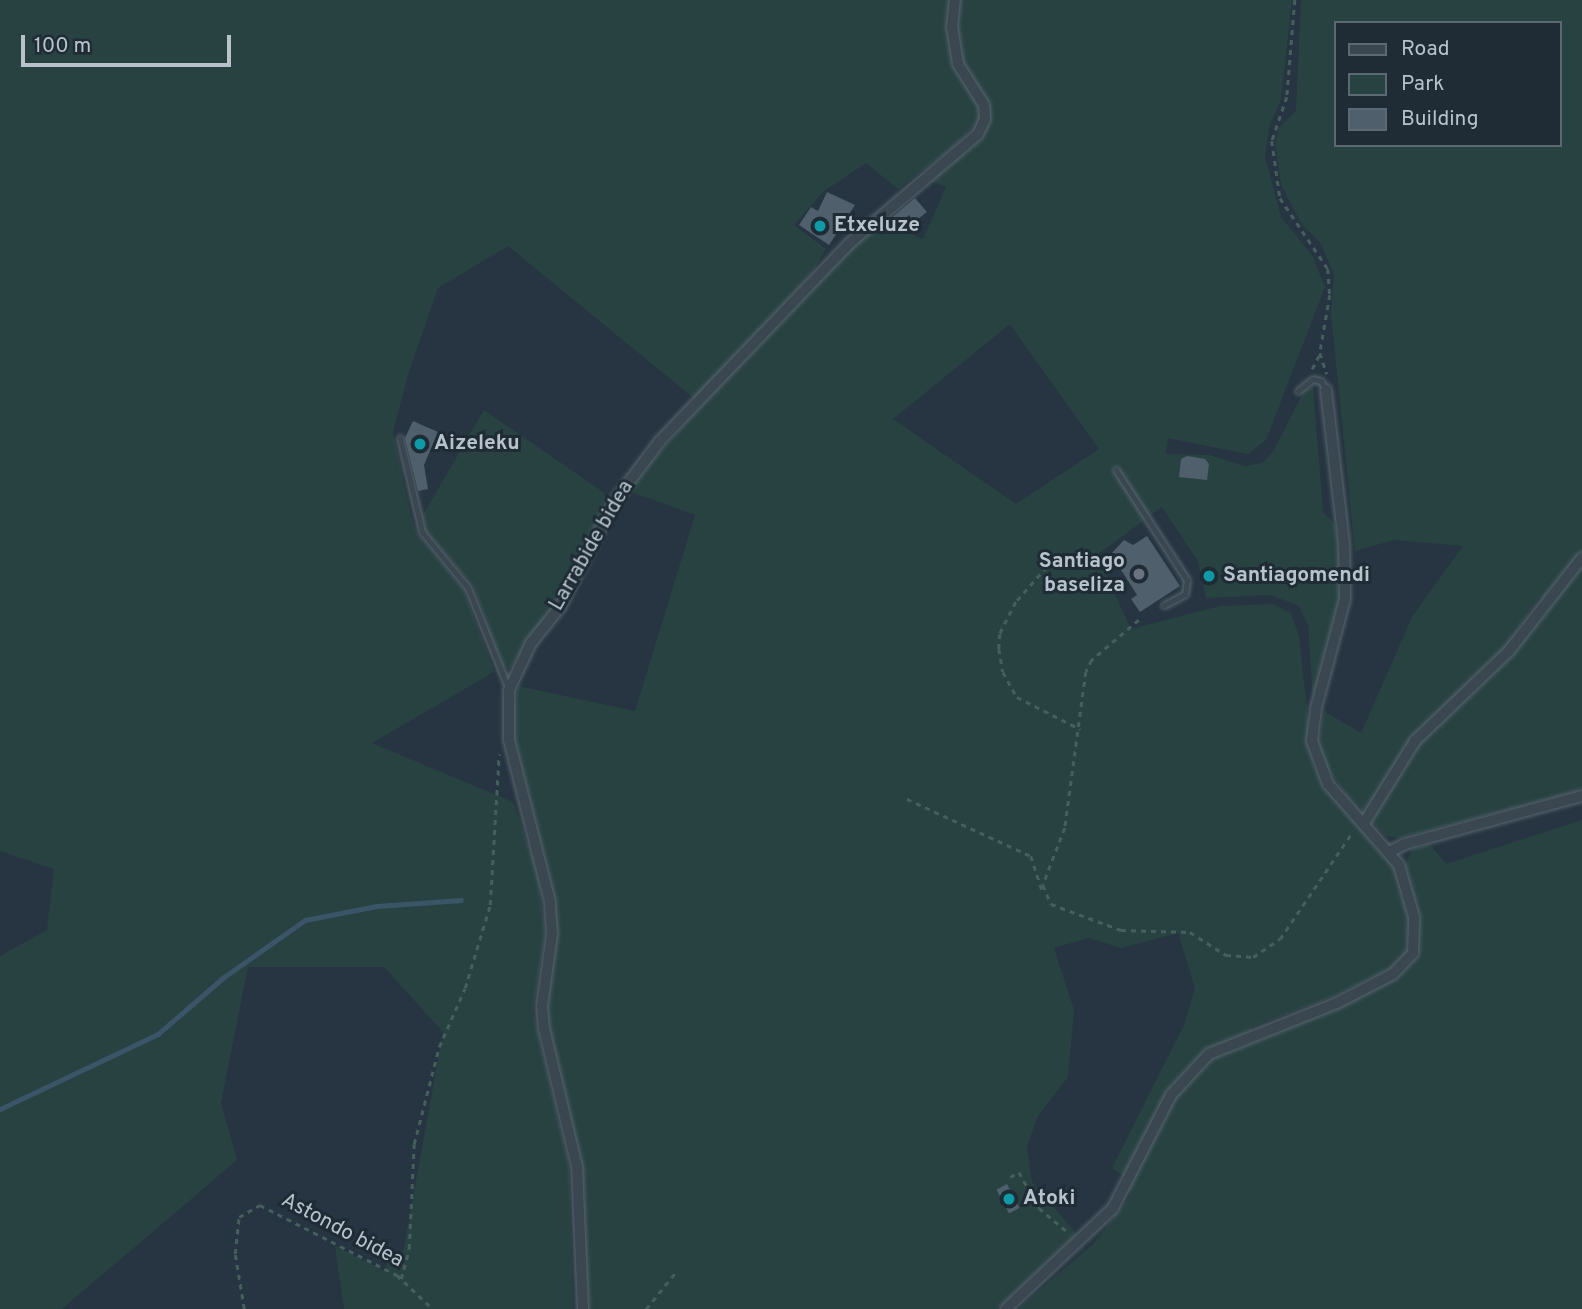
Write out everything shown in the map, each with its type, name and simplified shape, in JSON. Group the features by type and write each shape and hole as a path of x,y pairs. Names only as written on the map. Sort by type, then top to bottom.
{"street":[{"name":"Larrabide bidea","path":"583,1309 577,1167 544,1029 543,995 552,934 550,902 509,740 509,690 531,643 560,607 614,502 660,441 850,243 978,135 985,119 984,105 958,64 952,27 955,0"},
{"path":"1006,1309 1081,1243 1129,1184 1171,1095 1209,1054 1337,1003 1404,965 1413,953 1414,916 1391,851 1328,784 1312,741 1316,708 1345,599 1344,544 1326,390"},
{"path":"1364,823 1415,741 1509,650 1582,558"},
{"path":"1391,851 1405,844 1582,796"}],"lane":[{"path":"1298,391 1305,383 1321,381 1326,390"},
{"path":"400,438 422,532 468,588 509,690"},
{"path":"1116,470 1187,580 1185,594 1164,605"}],"path":[{"path":"1295,0 1287,97 1272,141 1280,198 1328,269 1330,295 1320,353 1305,383"},
{"path":"1320,353 1326,390"},
{"path":"1070,558 1048,567 1016,602 1002,629 999,649 1005,678 1017,697 1032,709 1080,729"},
{"path":"1044,896 1043,885 1065,828 1086,672 1092,660 1139,620"},
{"path":"401,1279 409,1249 414,1144 439,1047 466,988 490,905 499,750"},
{"path":"907,799 1031,856 1044,896 1066,913 1100,925 1190,932 1226,955 1253,957 1280,939 1353,832 1364,823"},
{"path":"1010,1177 1019,1172 1039,1208 1081,1243"},
{"name":"Astondo bidea","path":"244,1309 235,1254 239,1217 260,1205 336,1241 401,1279 433,1309"},
{"path":"646,1309 675,1273"}],"green space":[{"path":"0,0 1292,0 1281,99 1269,127 1265,157 1281,217 1312,255 1325,287 1266,440 1248,454 1168,438 1166,454 1209,455 1245,466 1262,463 1273,452 1304,391 1313,386 1323,512 1335,524 1340,554 1340,596 1313,701 1308,625 1299,606 1271,595 1206,598 1198,561 1162,507 1097,555 1131,629 1220,606 1273,604 1291,613 1299,636 1313,765 1322,784 1396,867 1410,919 1406,952 1399,964 1332,997 1252,1027 1248,1041 1336,1007 1414,956 1419,942 1405,864 1413,849 1430,844 1446,864 1582,820 1582,1309 1018,1309 1094,1243 1130,1196 1126,1178 1112,1168 1184,1025 1195,988 1178,933 1121,948 1089,938 1054,948 1074,1010 1068,1077 1038,1116 1027,1146 1032,1182 1077,1234 997,1309 587,1309 579,1203 584,1176 548,1030 546,1003 556,924 554,895 514,737 512,712 518,686 635,711 695,515 626,490 781,316 879,220 923,239 946,187 928,180 988,128 973,127 954,147 898,189 866,163 823,192 794,225 826,249 812,273 696,400 508,246 438,288 408,375 393,432 411,517 418,535 464,590 494,672 372,743 513,802 538,872 545,934 533,1011 569,1165 573,1309 344,1309 335,1246 388,1273 386,1260 402,1258 443,1032 384,967 248,967 221,1103 237,1160 62,1309 0,1309 0,956 47,930 54,869 0,851","holes":["1010,324 1099,449 1016,504 893,419"]},
{"path":"1301,0 1582,0 1582,790 1399,838 1386,836 1354,805 1323,763 1319,740 1324,711 1361,733 1412,617 1463,546 1394,540 1355,551 1331,314 1334,275 1321,244 1301,223 1281,184 1275,144 1279,128 1296,111","holes":["1539,598 1547,606 1520,644 1514,635"]},
{"path":"484,410 609,496 555,603 510,669 502,666 474,587 424,529 423,515"}],"building":[{"path":"827,192 855,205 829,245 799,225 811,207 818,211"},
{"path":"915,198 927,212 914,222 909,215 894,228 888,221"},
{"name":"Aizeleku","path":"413,421 438,432 424,465 428,489 418,491 405,438"},
{"path":"1187,456 1205,459 1209,464 1207,480 1179,477 1181,459"},
{"name":"Santiago baseliza","path":"1147,536 1180,586 1140,612 1131,599 1137,595 1111,554 1124,540 1133,545"},
{"name":"Atoki","path":"1007,1184 1020,1208 1009,1213 996,1190"}],"waterway":[{"path":"0,1109 158,1034 224,977 305,920 377,906 461,900"}],"place":[{"name":"Etxeluze","path":"820,226"},
{"name":"Aizeleku","path":"420,444"},
{"name":"Santiago baseliza","path":"1139,574"},
{"name":"Santiagomendi","path":"1209,576"},
{"name":"Atoki","path":"1009,1199"}]}
